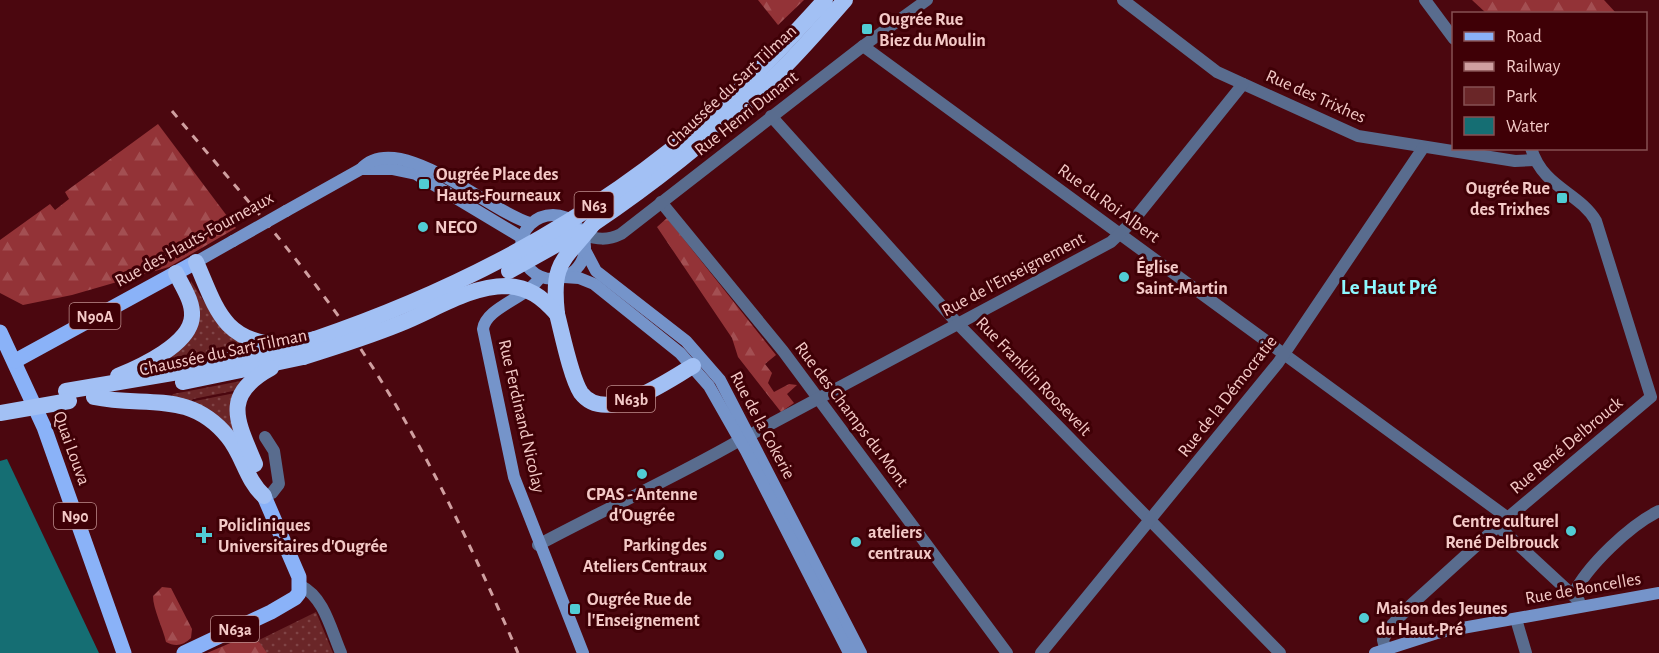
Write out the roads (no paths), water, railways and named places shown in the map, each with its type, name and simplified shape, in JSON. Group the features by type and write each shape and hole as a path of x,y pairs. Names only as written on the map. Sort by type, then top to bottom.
{"highway":[{"name":"Chaussée du Sart Tilman","path":"67,396 280,363 315,339 445,288 530,245 632,180 717,111 764,67 825,0"},
{"name":"Chaussée du Sart Tilman","path":"92,392 184,371 300,351 398,325 479,289 588,229 688,155 775,76 845,0"},
{"path":"557,314 557,271 566,253 588,229"},
{"path":"196,262 210,298 222,320 233,330 261,343 300,351"},
{"path":"92,392 146,364 176,343 187,331 192,319 191,306 176,273"},
{"path":"479,289 505,286 531,291 543,298 557,314"},
{"name":"N63b","path":"557,314 580,392 587,399 601,406 612,406 625,402 693,366"},
{"path":"264,496 263,482 240,427 237,406 247,384 280,363"},
{"path":"92,392 113,401 170,402 201,413 228,437 242,459 253,486 264,496"},
{"name":"N63","path":"0,402 67,396"},
{"name":"N63","path":"0,413 67,396"}],"main road":[{"name":"Rue des Hauts-Fourneaux","path":"15,361 196,262 375,159 410,161 449,179 508,214 530,223"},
{"path":"361,169 392,169 417,174 521,237"},
{"path":"540,276 532,272 522,258 521,237 530,223 547,214 560,214 588,229 586,252 579,267 564,277"},
{"name":"Rue de la Cokerie","path":"586,252 599,274 678,335 705,360 727,392 745,438 849,653"},
{"name":"Rue de la Cokerie","path":"540,276 579,278 594,284 647,325 693,366 745,438 861,653"},
{"name":"Rue Ferdinand Nicolay","path":"540,276 532,288 488,316 483,329 514,477 538,544 583,653"},
{"name":"N90","path":"0,332 15,361"},
{"name":"Quai Louva","path":"15,361 44,427 124,653"},
{"path":"264,496 299,577 300,586"},
{"name":"N63a","path":"184,653 285,604 295,597 300,586"},
{"name":"Rue de Boncelles","path":"1380,651 1404,648 1440,632 1659,593"}],"street":[{"name":"Rue Henri Dunant","path":"588,229 600,239 611,239 631,227 771,116 927,0"},
{"name":"Rue des Trixhes","path":"1123,0 1217,72 1358,136 1515,161 1533,154 1554,184 1589,211 1596,221 1654,393"},
{"path":"1425,0 1452,36"},
{"name":"Rue du Roi Albert","path":"863,46 1508,518"},
{"name":"Rue de l'Enseignement","path":"538,544 629,500 1121,235 1243,84"},
{"name":"Rue Franklin Roosevelt","path":"771,116 958,324 1280,653"},
{"name":"Rue de la Démocratie","path":"1041,653 1151,521 1284,354 1423,148"},
{"name":"Rue des Champs du Mont","path":"661,202 774,340 1007,653"},
{"name":"Rue René Delbrouck","path":"1380,651 1386,635 1402,614 1498,526 1654,393"},
{"path":"264,496 272,493 279,484 274,451 265,437"},
{"path":"1573,595 1594,565 1622,539 1659,511"},
{"path":"1498,526 1583,607"},
{"path":"300,586 312,592 318,600 341,653"},
{"path":"1516,619 1526,653"}],"water":[{"path":"7,459 99,653 0,653 0,461"}],"railway":[{"path":"172,111 320,290 387,390 447,500 518,653"}],"place":[{"name":"Ougrée Rue Biez du Moulin","path":"867,29"},
{"name":"Ougrée Place des Hauts-Fourneaux","path":"424,184"},
{"name":"Ougrée Rue des Trixhes","path":"1562,198"},
{"name":"NECO","path":"423,227"},
{"name":"Église Saint-Martin","path":"1124,277"},
{"name":"CPAS - Antenne d'Ougrée","path":"642,474"},
{"name":"Centre culturel René Delbrouck","path":"1571,531"},
{"name":"Policliniques Universitaires d'Ougrée","path":"204,535"},
{"name":"ateliers centraux","path":"856,542"},
{"name":"Parking des Ateliers Centraux","path":"719,555"},
{"name":"Ougrée Rue de l'Enseignement","path":"575,609"},
{"name":"Maison des Jeunes du Haut-Pré","path":"1364,618"}],"district":[{"name":"Le Haut Pré","path":"1389,287"}]}
